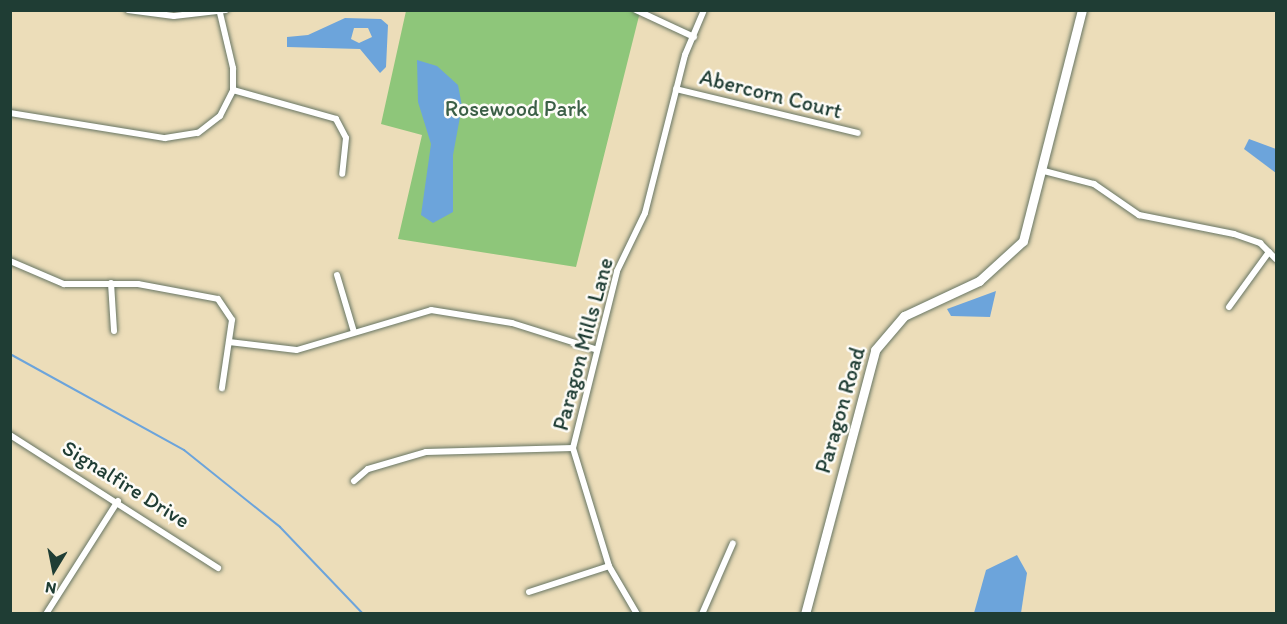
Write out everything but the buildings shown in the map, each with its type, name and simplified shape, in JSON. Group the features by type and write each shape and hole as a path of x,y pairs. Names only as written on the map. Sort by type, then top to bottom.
{"street":[{"path":"10,113 174,139 213,123 232,90 223,11 174,16 128,10"},
{"path":"636,10 694,37"},
{"name":"Paragon Mills Lane","path":"638,614 609,566 573,448 595,350 617,271 645,213 676,89 704,10"},
{"name":"Paragon Road","path":"805,614 875,350 908,314 1001,266 1023,241 1044,171 1082,10"},
{"name":"Abercorn Court","path":"676,89 858,133"},
{"path":"232,90 336,119 346,138 342,174"},
{"path":"1044,171 1094,184 1140,215 1234,234 1269,252 1276,259"},
{"path":"1230,306 1269,252"},
{"path":"10,261 64,284 111,284 218,299 231,314 222,388"},
{"path":"337,275 354,332"},
{"path":"111,284 114,331"},
{"path":"229,342 297,350 411,313 439,311 512,323 595,350"},
{"name":"Signalfire Drive","path":"10,435 118,501 218,568"},
{"path":"354,481 368,469 426,452 573,448"},
{"path":"46,614 118,501"},
{"path":"702,614 733,543"},
{"path":"529,592 609,566"}],"green space":[{"name":"Rosewood Park","path":"406,11 640,12 576,267 398,239 422,135 381,124"}],"water":[{"path":"345,18 381,19 388,25 386,67 380,73 360,49 287,47 287,37 308,35","holes":["354,28 368,28 372,37 359,43 351,39"]},
{"path":"417,60 437,66 458,85 462,106 453,155 453,212 433,223 421,215 431,144 418,102"},
{"path":"1249,139 1276,149 1276,173 1244,149"},
{"path":"996,291 990,317 951,316 947,309"},
{"path":"1017,555 1027,573 1021,613 974,613 986,570"}],"waterway":[{"path":"10,354 184,450 280,527 363,614"}]}
